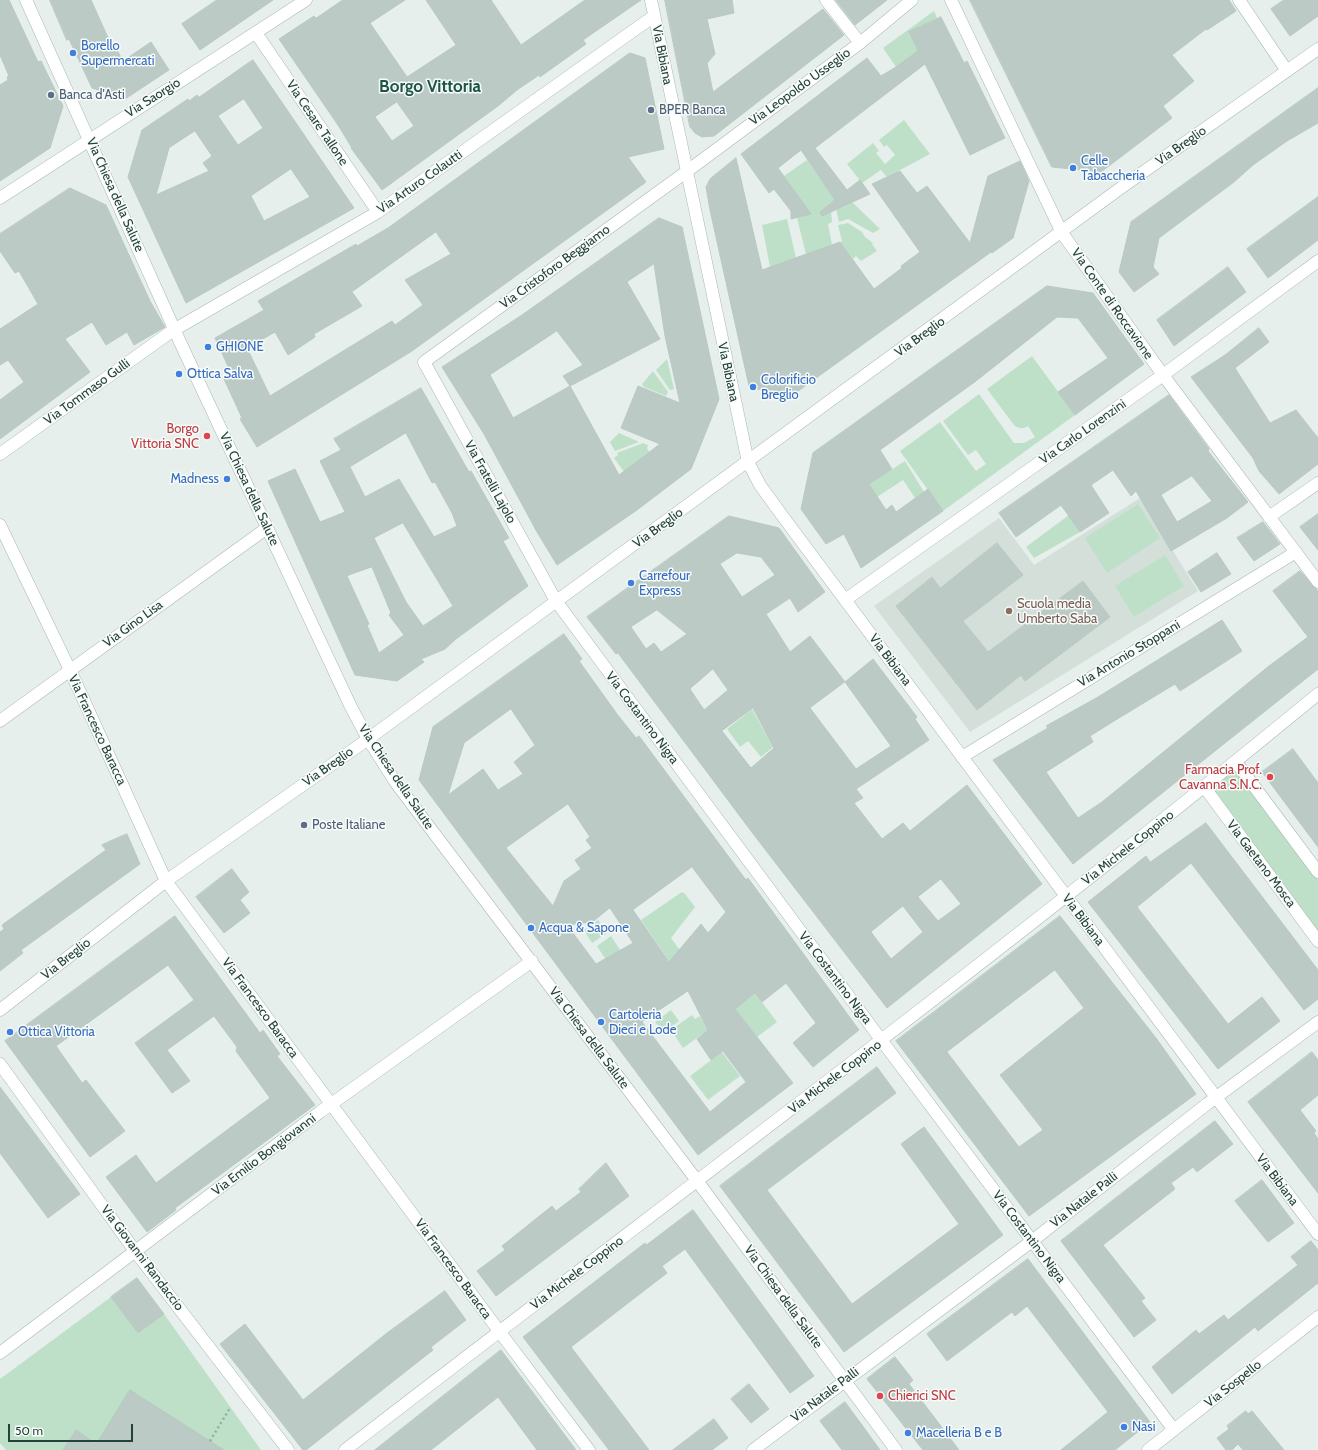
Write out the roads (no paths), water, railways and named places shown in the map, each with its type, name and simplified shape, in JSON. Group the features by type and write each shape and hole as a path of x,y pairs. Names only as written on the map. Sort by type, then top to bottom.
{"street":[{"name":"Via Chiesa della Salute","path":"26,0 267,528 350,707 368,739 427,824 698,1182 896,1450"},
{"name":"Via Saorgio","path":"0,198 90,138 306,0"},
{"name":"Via Bibiana","path":"651,0 748,462 760,486 1318,1234"},
{"path":"826,0 860,43"},
{"name":"Via Leopoldo Usseglio","path":"686,172 860,43 912,0"},
{"name":"Via Conte di Roccavione","path":"951,0 1062,233 1162,375 1318,582"},
{"path":"1239,0 1287,71"},
{"name":"Via Arturo Colautti","path":"175,329 378,212 654,16"},
{"name":"Via Cesare Tallone","path":"256,33 378,212"},
{"name":"Via Breglio","path":"0,1010 166,881 368,739 1122,188 1318,49"},
{"name":"Via Cristoforo Beggiamo","path":"424,362 686,172"},
{"name":"Via Carlo Lorenzini","path":"845,600 1162,375 1318,261"},
{"name":"Via Tommaso Gulli","path":"0,454 175,329"},
{"name":"Via Fratelli Lajolo","path":"424,362 556,601"},
{"path":"1269,517 1318,483"},
{"name":"Via Francesco Baracca","path":"0,525 70,670 166,881 498,1332 590,1450"},
{"name":"Via Gino Lisa","path":"0,721 267,528"},
{"name":"Via Antonio Stoppani","path":"962,757 1296,552"},
{"name":"Via Costantino Nigra","path":"556,601 882,1041 1174,1430"},
{"name":"Via Michele Coppino","path":"345,1450 882,1041 1205,788 1318,694"},
{"path":"1236,762 1318,872"},
{"name":"Via Gaetano Mosca","path":"1205,788 1318,941"},
{"name":"Via Emilio Bongiovanni","path":"0,1353 331,1104 532,962"},
{"name":"Via Natale Palli","path":"753,1450 1032,1241 1216,1097 1318,1022"},
{"name":"Via Giovanni Randaccio","path":"0,1064 135,1251 288,1450"},
{"name":"Via Sospello","path":"1148,1450 1318,1317"}],"place":[{"name":"Borello Supermercati","path":"73,53"},
{"name":"Banca d'Asti","path":"51,95"},
{"name":"BPER Banca","path":"651,110"},
{"name":"Celle Tabaccheria","path":"1073,168"},
{"name":"GHIONE","path":"208,347"},
{"name":"Ottica Salva","path":"179,374"},
{"name":"Colorificio Breglio","path":"753,387"},
{"name":"Borgo Vittoria SNC","path":"207,436"},
{"name":"Madness","path":"227,479"},
{"name":"Carrefour Express","path":"631,583"},
{"name":"Scuola media Umberto Saba","path":"1009,611"},
{"name":"Farmacia Prof. Cavanna S.N.C.","path":"1270,777"},
{"name":"Poste Italiane","path":"304,825"},
{"name":"Acqua & Sapone","path":"531,928"},
{"name":"Cartoleria Dieci e Lode","path":"601,1022"},
{"name":"Ottica Vittoria","path":"10,1032"},
{"name":"Chierici SNC","path":"880,1396"},
{"name":"Nasi","path":"1124,1427"},
{"name":"Macelleria B e B","path":"908,1433"}],"district":[{"name":"Borgo Vittoria","path":"430,87"}]}
